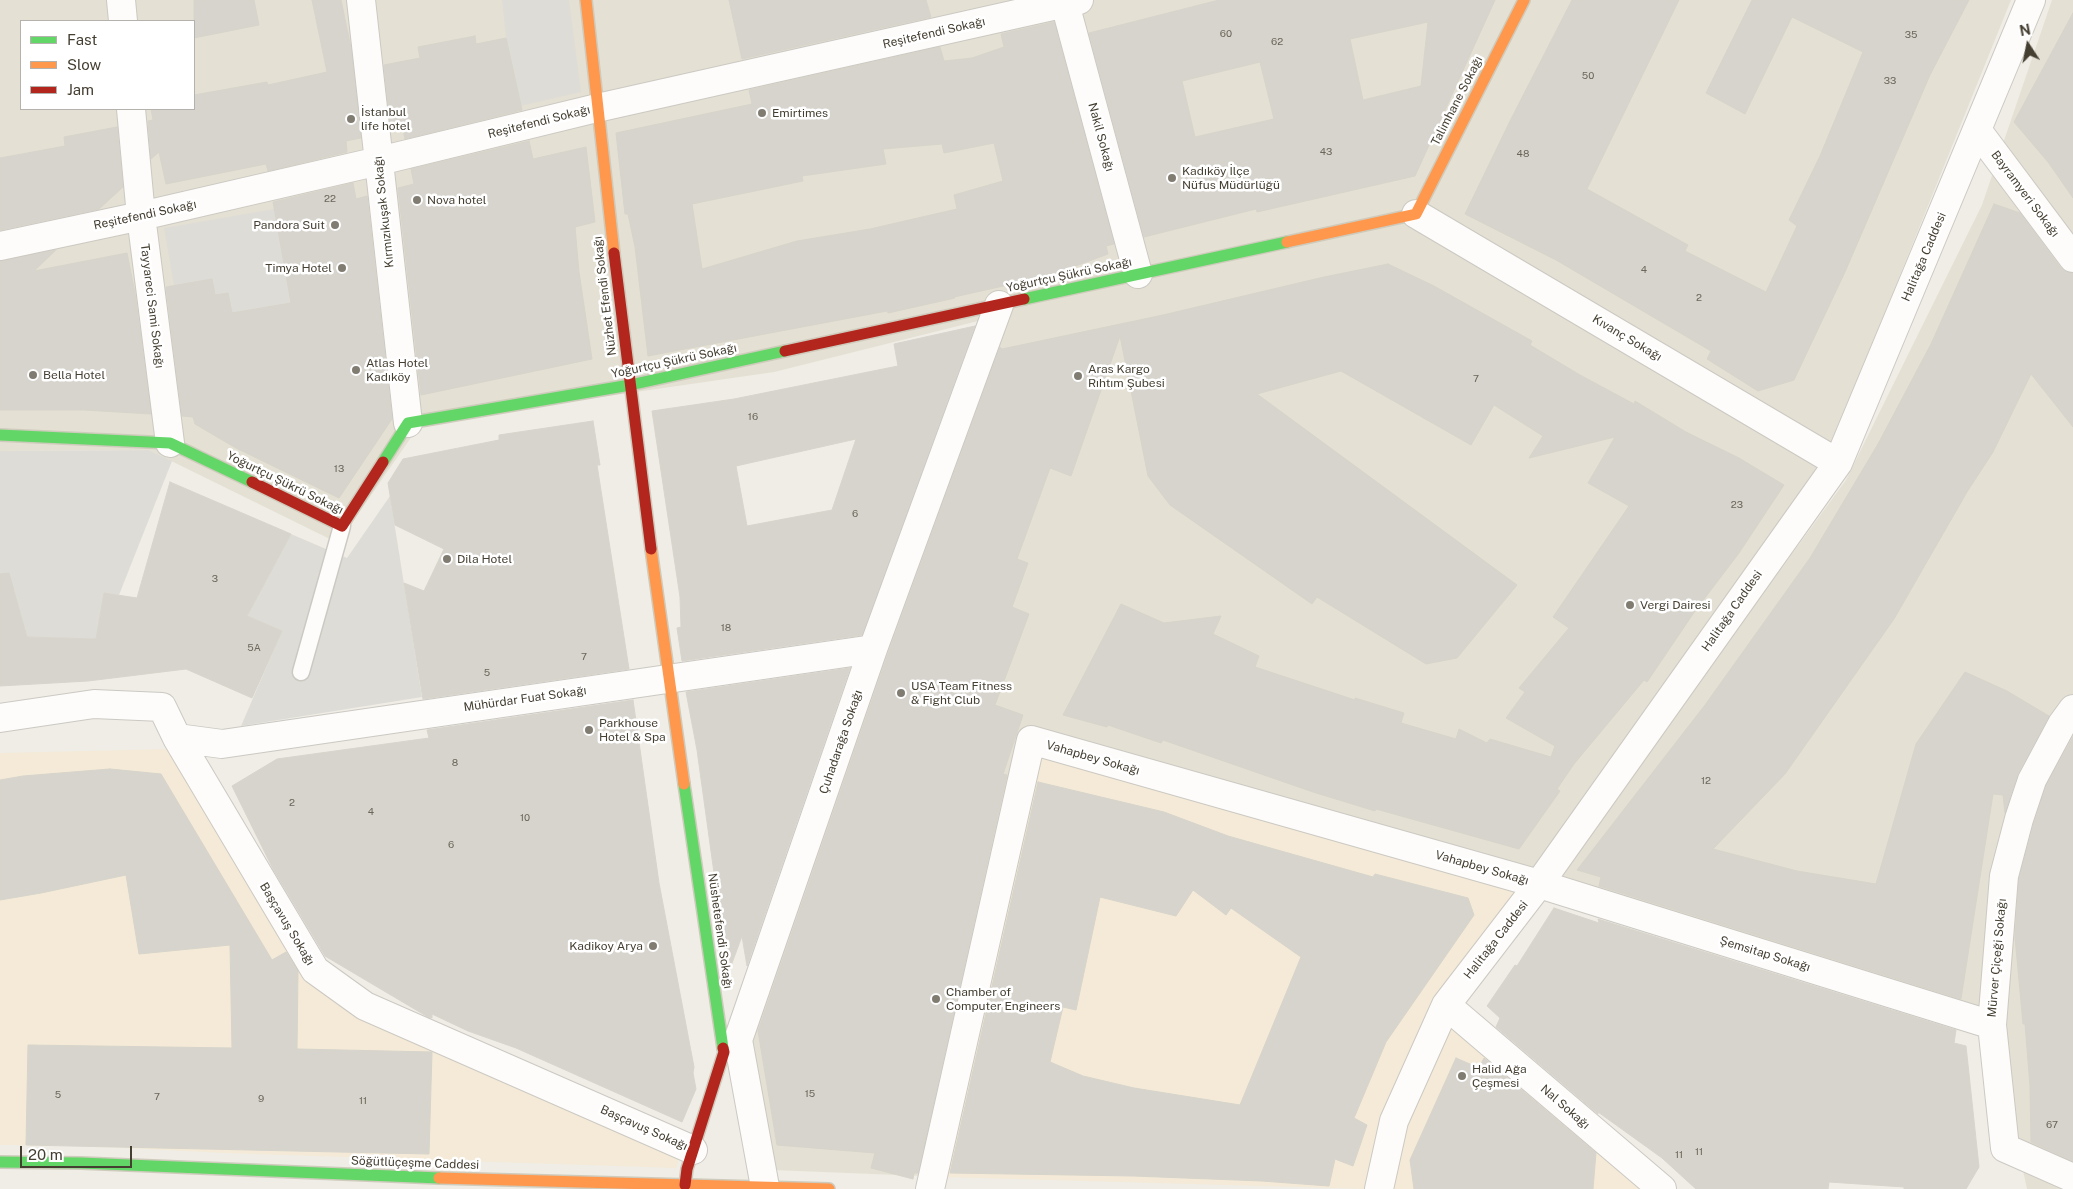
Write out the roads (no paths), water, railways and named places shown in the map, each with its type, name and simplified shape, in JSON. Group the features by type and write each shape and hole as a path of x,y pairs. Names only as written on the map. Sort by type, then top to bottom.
{"street":[{"path":"121,0 122,20"},
{"name":"Kırmızıkuşak Sokağı","path":"361,0 408,423"},
{"name":"Nüzhet Efendi Sokağı","path":"586,0 596,108 668,678"},
{"name":"Talimhane Sokağı","path":"1416,214 1524,0"},
{"name":"Halitağa Caddesi","path":"1379,1189 1394,1121 1446,1005 1539,884 1838,463 2031,0"},
{"name":"Reşitefendi Sokağı","path":"0,246 379,162 596,108 1069,1"},
{"name":"Nakil Sokağı","path":"1069,1 1138,274"},
{"name":"Tayyareci Sami Sokağı","path":"131,110 140,216 170,443"},
{"name":"Bayramyeri Sokağı","path":"1977,130 2073,258"},
{"name":"Yoğurtçu Şükrü Sokağı","path":"0,435 170,443 342,526 408,423 630,385 1416,214"},
{"name":"Kıvanç Sokağı","path":"1416,214 1838,463"},
{"name":"Çuhadarağa Sokağı","path":"765,1187 738,1040 873,649 998,305"},
{"name":"Mühürdar Fuat Sokağı","path":"178,738 222,744 873,649"},
{"name":"Nüshetefendi Sokağı","path":"668,678 724,1052 687,1169 685,1185"},
{"name":"Başçavuş Sokağı","path":"0,718 94,704 162,707 178,738 315,970 365,1006 693,1150"},
{"name":"Mürver Çiçeği Sokağı","path":"2073,709 2062,724 2032,780 2019,819 2004,876 1992,1025 2005,1148 2073,1178"},
{"name":"Vahapbey Sokağı","path":"930,1189 1031,740 1539,884"},
{"name":"Şemsitap Sokağı","path":"1539,884 1992,1025"},
{"name":"Nal Sokağı","path":"1446,1005 1662,1189"},
{"name":"Söğütlüçeşme Caddesi","path":"0,1162 81,1163 482,1180 829,1189"}],"lane":[{"path":"301,672 342,526"}],"place":[{"name":"Emirtimes","path":"762,113"},
{"name":"İstanbul life hotel","path":"351,119"},
{"name":"Kadıköy İlçe Nüfus Müdürlüğü","path":"1172,178"},
{"name":"Nova hotel","path":"417,200"},
{"name":"Pandora Suit","path":"335,225"},
{"name":"Timya Hotel","path":"342,268"},
{"name":"Atlas Hotel Kadıköy","path":"356,370"},
{"name":"Bella Hotel","path":"33,375"},
{"name":"Aras Kargo Rıhtım Şubesi","path":"1078,376"},
{"name":"Dila Hotel","path":"447,559"},
{"name":"Vergi Dairesi","path":"1630,605"},
{"name":"USA Team Fitness & Fight Club","path":"901,693"},
{"name":"Parkhouse Hotel & Spa","path":"589,730"},
{"name":"Kadikoy Arya","path":"653,946"},
{"name":"Chamber of Computer Engineers","path":"936,999"},
{"name":"Halid Ağa Çeşmesi","path":"1462,1076"}]}
